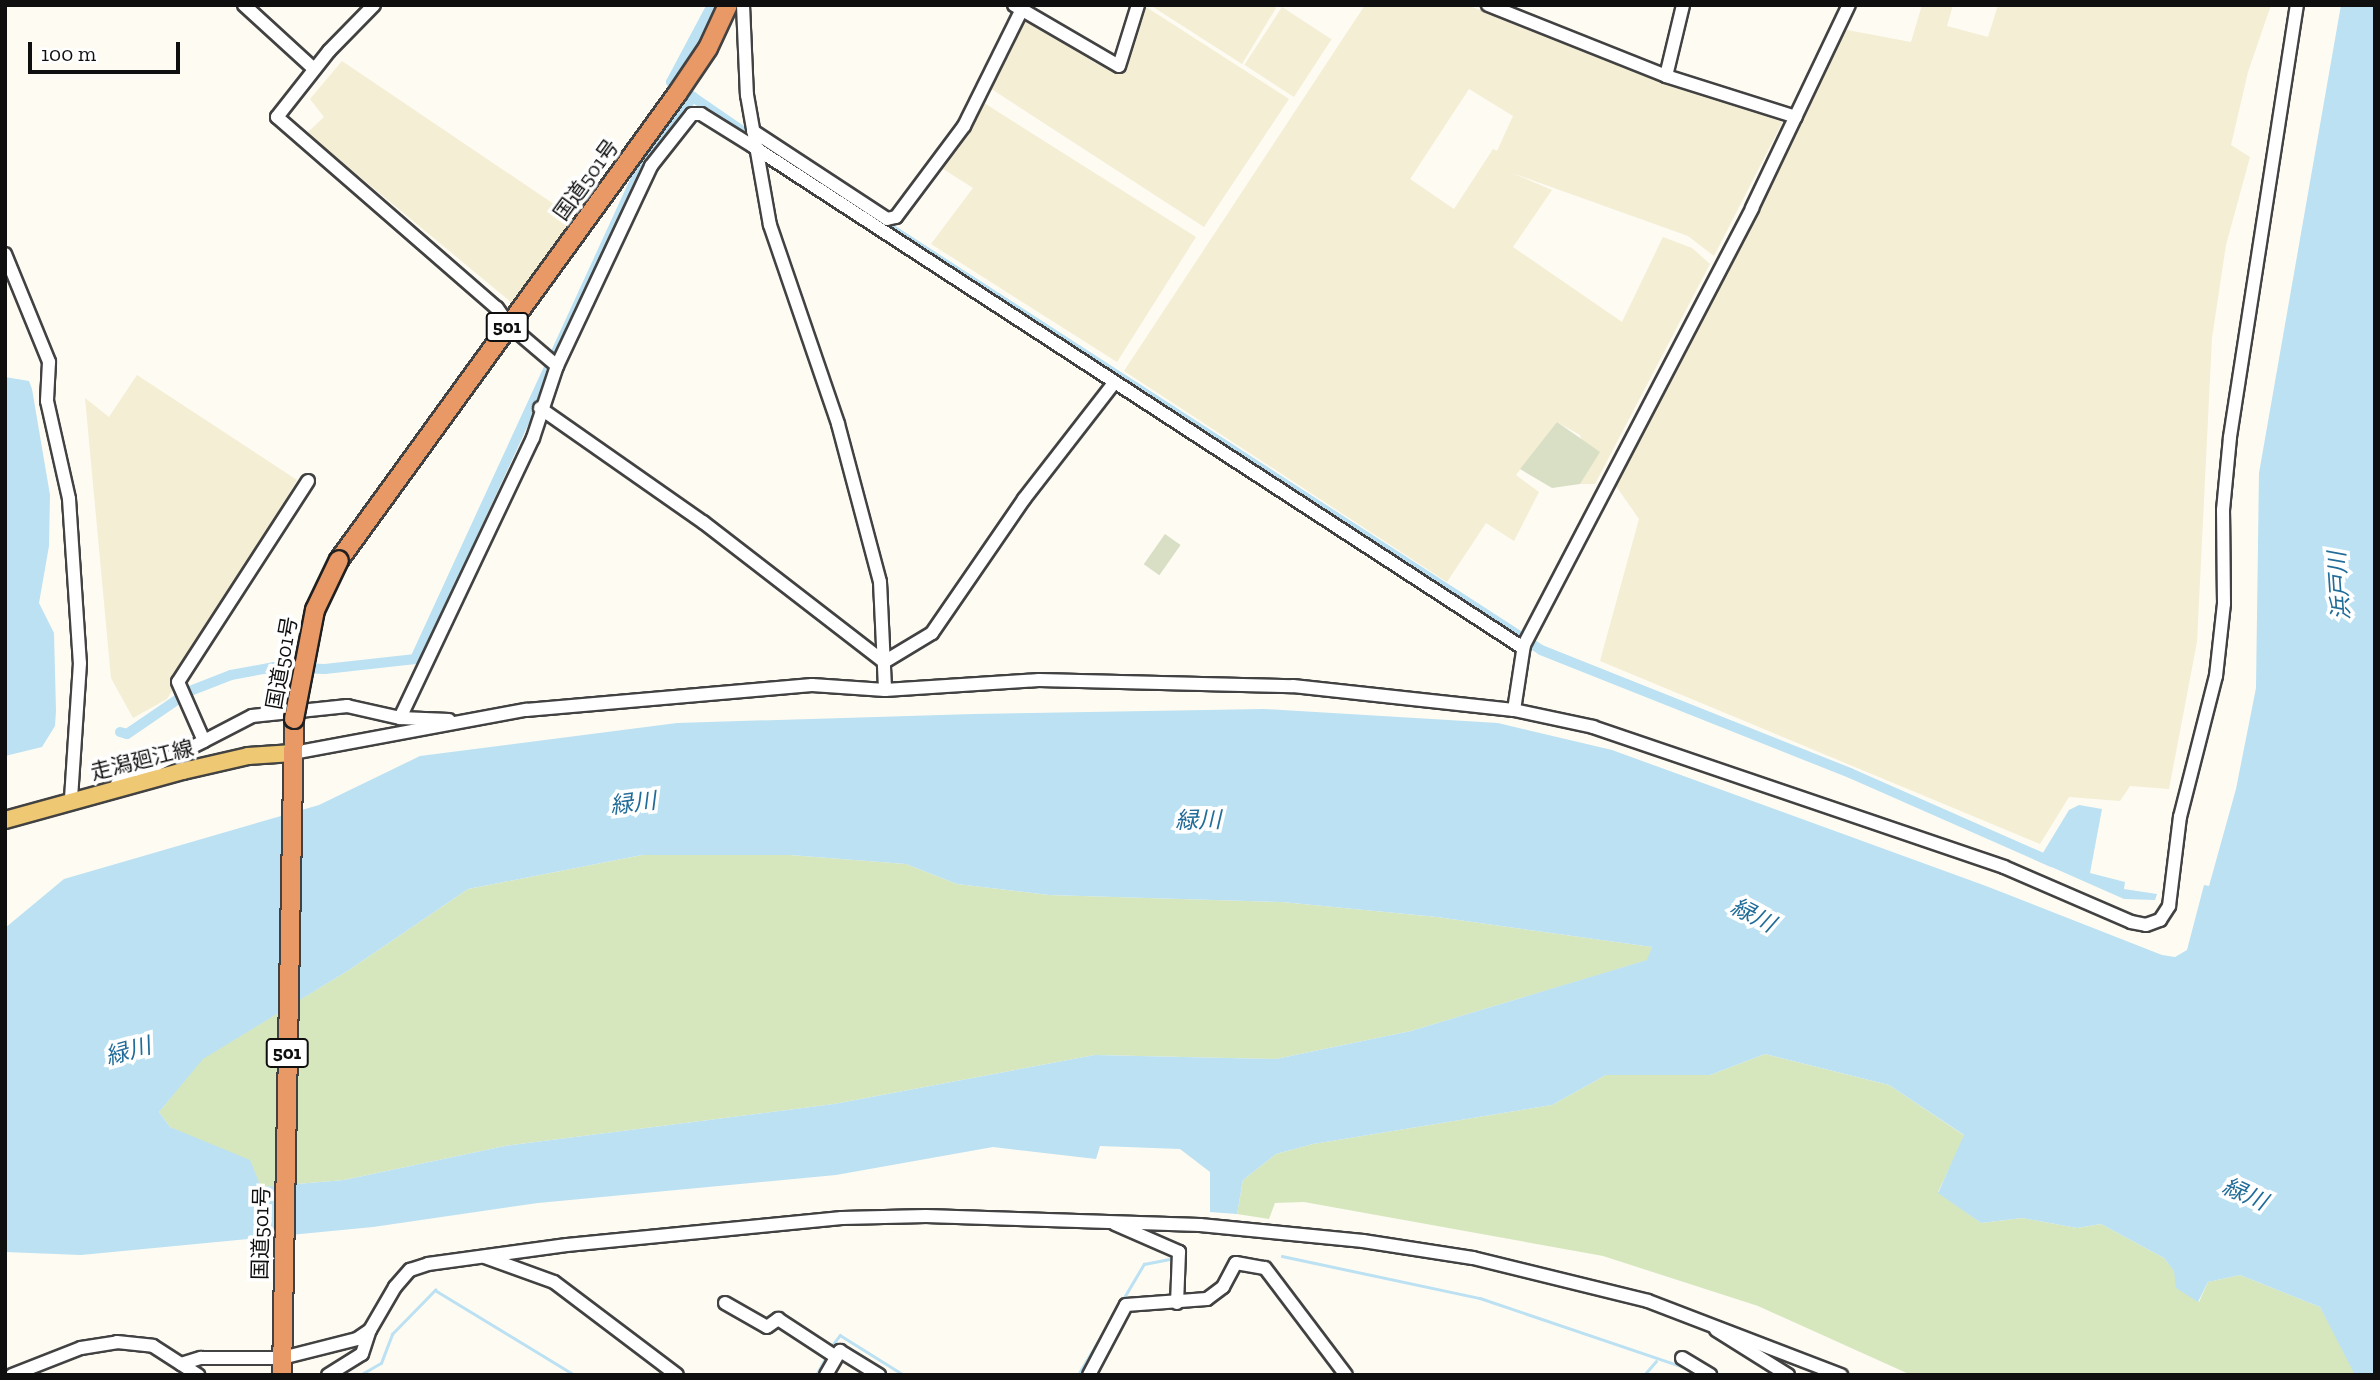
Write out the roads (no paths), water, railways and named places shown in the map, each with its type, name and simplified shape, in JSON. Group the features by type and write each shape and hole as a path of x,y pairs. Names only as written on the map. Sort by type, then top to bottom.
{"highway":[{"name":"国道501号","path":"282,1362 292,757 294,719 315,610 339,560 680,90 728,5"}],"main road":[{"name":"走潟廻江線","path":"5,820 71,799 248,756 292,757"}],"street":[{"path":"244,5 314,69"},
{"path":"374,5 314,69 277,117 497,308 509,325 552,363"},
{"path":"743,5 754,147 770,225 838,424 874,558 884,662 884,690"},
{"path":"753,131 887,219 896,217 964,126 1017,8 1119,66 1139,5"},
{"path":"1488,5 1666,76 1796,117"},
{"path":"1666,76 1683,5"},
{"path":"1514,710 1526,643 1796,117 1849,5"},
{"path":"102,791 252,716 347,706 400,718 456,721 812,685 884,690 1002,681 1293,686 1514,710 1593,727 2004,867 2132,922 2147,925 2160,920 2169,906 2180,817 2216,676 2224,604 2223,510 2230,437 2297,5"},
{"path":"400,718 533,438 552,363 655,157 692,114 701,114 754,147 1114,383 1526,643"},
{"path":"5,254 49,362 47,401 69,499 80,663 71,799"},
{"path":"884,662 932,633 1024,499 1114,383"},
{"path":"540,408 703,522 884,662"},
{"path":"204,741 178,682 308,481"},
{"path":"292,757 427,730 456,721"},
{"path":"328,1375 362,1354 370,1329 410,1270 483,1256 842,1217 1106,1220 1363,1241 1473,1258 1581,1283 1692,1315 1841,1375"},
{"path":"1106,1220 1179,1252 1177,1303"},
{"path":"483,1256 554,1282 677,1375"},
{"path":"1089,1375 1126,1305 1207,1299 1223,1287 1236,1263 1265,1268 1346,1375"},
{"path":"724,1303 767,1327 778,1319 836,1357"},
{"path":"1692,1315 1788,1375"},
{"path":"181,1364 201,1358 282,1362 356,1339 370,1329"},
{"path":"12,1375 81,1348 117,1342 153,1346 198,1375"},
{"path":"826,1375 840,1351 878,1375"},
{"path":"1682,1358 1710,1375"}],"water":[{"path":"2341,5 2375,5 2375,1375 2355,1375 2320,1307 2240,1275 2208,1282 2198,1302 2176,1288 2174,1271 2164,1258 2101,1224 2077,1228 2022,1218 1981,1223 1938,1193 1964,1135 1889,1085 1765,1054 1710,1075 1606,1075 1552,1105 1313,1144 1276,1154 1243,1180 1237,1214 1210,1212 1210,1172 1180,1149 1100,1146 1096,1159 993,1147 836,1175 538,1203 373,1227 81,1255 5,1252 5,928 64,879 319,805 420,756 677,723 1264,709 1498,723 1612,750 1986,886 2162,955 2175,957 2187,950 2204,885 2209,886 2236,789 2256,688 2259,473","holes":["642,855 790,855 906,864 957,884 1049,895 1282,902 1437,917 1652,947 1647,960 1411,1031 1276,1059 1095,1055 834,1104 505,1146 344,1180 261,1187 250,1160 170,1127 159,1112 203,1059 349,970 468,889"]},
{"path":"5,377 29,381 50,495 49,546 39,603 54,633 56,711 55,726 42,747 5,756"},
{"path":"2079,805 2102,809 2090,873 2125,882 2124,889 2157,894 2155,900 2124,899 2038,861 2069,810"}],"waterway":[{"path":"712,5 671,82 741,130"},
{"path":"120,732 127,734 190,691 231,675 274,667 325,669 415,659 644,161 693,97"},
{"path":"809,176 1541,650 1850,773 2052,862"},
{"path":"1282,1256 1480,1298 1690,1369"},
{"path":"1078,1375 1144,1264 1174,1258"},
{"path":"360,1375 381,1363 392,1334 435,1290 575,1375"},
{"path":"833,1344 840,1335 904,1375"},
{"path":"816,1375 826,1357"},
{"path":"1644,1375 1656,1361"}],"water label":[{"name":"浜戸川","path":"2339,586"},
{"name":"緑川","path":"633,803"},
{"name":"緑川","path":"1198,820"},
{"name":"緑川","path":"1753,915"},
{"name":"緑川","path":"128,1051"},
{"name":"緑川","path":"2245,1194"}]}
